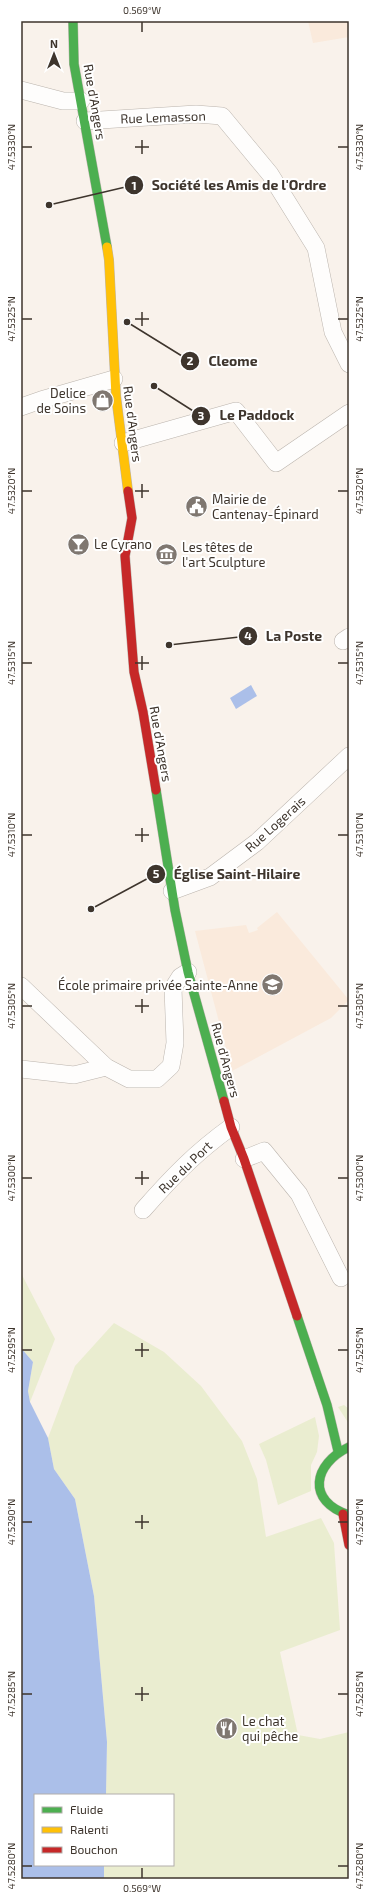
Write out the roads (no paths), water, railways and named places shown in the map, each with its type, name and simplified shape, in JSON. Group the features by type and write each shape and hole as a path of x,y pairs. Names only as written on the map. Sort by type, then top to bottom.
{"main road":[{"name":"Rue d'Angers","path":"73,21 74,64 109,260 114,379 132,518 125,556 134,672 143,712 172,891 188,972 231,1128 244,1159 328,1404 338,1451"},
{"path":"349,1448 338,1451 329,1458 322,1467 320,1479 320,1488 324,1498 333,1509 346,1514 349,1545"}],"street":[{"path":"21,90 63,100 81,100"},
{"name":"Rue Lemasson","path":"85,122 196,114 222,116 270,174 316,248 333,332 349,364"},
{"path":"21,407 114,379"},
{"path":"123,443 236,411 276,463 349,413"},
{"name":"Rue Logerais","path":"172,891 210,877 257,842 349,756"},
{"path":"21,986 106,1067 129,1079 157,1079 171,1066 175,1043 173,988 180,977 188,972"},
{"path":"21,1069 74,1075 106,1067"},
{"name":"Rue du Port","path":"143,1210 172,1177 199,1151 231,1128"},
{"path":"244,1159 264,1151 299,1194 341,1278"}],"water":[{"path":"251,685 257,696 236,709 230,698"},
{"path":"21,1348 33,1362 28,1391 30,1402 48,1438 54,1469 75,1499 94,1596 107,1742 106,1794 34,1794 34,1866 104,1866 104,1879 21,1879"}],"place":[{"name":"Société les Amis de l'Ordre","path":"49,205"},
{"name":"Cleome","path":"127,322"},
{"name":"Le Paddock","path":"154,386"},
{"name":"Delice de Soins","path":"102,400"},
{"name":"Mairie de Cantenay-Épinard","path":"197,506"},
{"name":"Le Cyrano","path":"79,544"},
{"name":"Les têtes de l'art Sculpture","path":"167,554"},
{"name":"La Poste","path":"169,645"},
{"name":"Église Saint-Hilaire","path":"91,909"},
{"name":"École primaire privée Sainte-Anne","path":"273,985"},
{"name":"Le chat qui pêche","path":"227,1728"}]}
